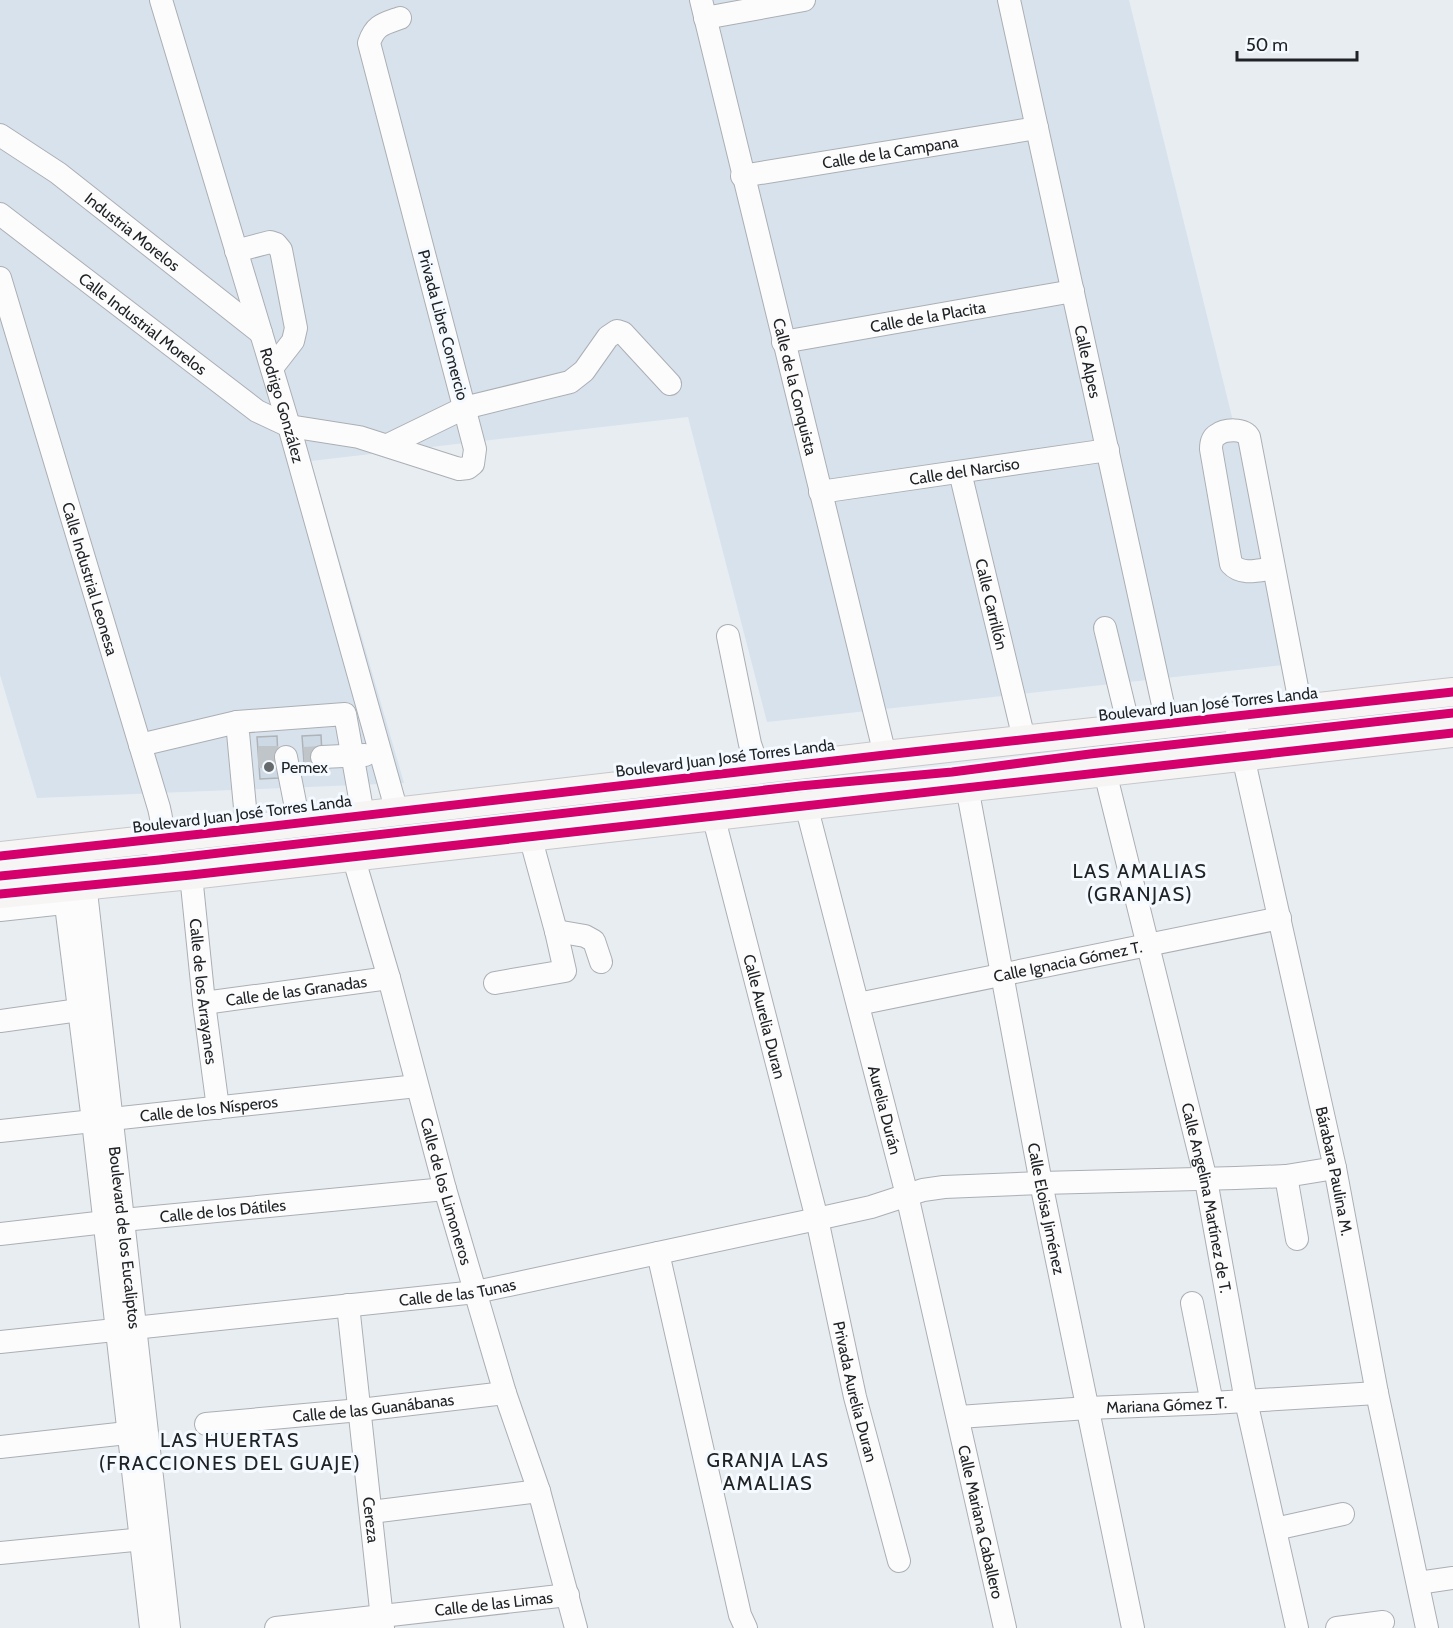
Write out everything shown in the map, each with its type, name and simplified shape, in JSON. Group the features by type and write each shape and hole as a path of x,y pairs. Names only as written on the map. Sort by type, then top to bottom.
{"main road":[{"name":"Boulevard Juan José Torres Landa","path":"0,856 247,830 1024,739 1453,692"},
{"path":"0,894 76,893 149,878 1453,733"}],"street":[{"name":"Rodrigo González","path":"162,0 289,426 397,812"},
{"path":"703,9 804,0"},
{"name":"Calle Alpes","path":"1009,0 1167,723"},
{"name":"Calle de la Conquista","path":"703,9 885,755"},
{"name":"Privada Libre Comercio","path":"289,426 335,432 388,445 459,469 468,468 473,464 475,457 475,449 369,44 373,31 382,24 400,18"},
{"name":"Calle de la Campana","path":"742,176 1037,128"},
{"name":"Industria Morelos","path":"0,135 58,173 261,333"},
{"name":"Calle Industrial Morelos","path":"0,214 238,398 257,411 289,426"},
{"path":"236,252 270,242 276,244 281,250 296,328 293,341 272,368"},
{"name":"Calle Industrial Leonesa","path":"0,278 159,808 164,838 159,860 149,878"},
{"name":"Calle de la Placita","path":"783,342 1073,291"},
{"path":"388,445 464,408 570,382 584,371 608,337 617,331 623,333 670,384"},
{"path":"1274,568 1245,572 1236,570 1231,564 1210,449 1219,434 1241,430 1248,434 1274,568 1301,708"},
{"name":"Calle del Narciso","path":"820,492 1108,450"},
{"name":"Calle Carrillón","path":"960,472 1024,739"},
{"path":"1105,628 1129,727"},
{"path":"728,636 750,744 759,770"},
{"path":"140,745 237,722 345,714 364,694"},
{"path":"345,714 363,815"},
{"name":"Bárabara Paulina M.","path":"1234,716 1335,1168 1377,1393 1427,1628"},
{"path":"237,722 282,757 298,823"},
{"path":"282,757 381,755"},
{"path":"247,830 282,757"},
{"name":"Calle Angelina Martínez de T.","path":"1105,772 1206,1180 1246,1401 1275,1529 1293,1627"},
{"name":"Calle Eloisa Jiménez","path":"967,788 1041,1183 1133,1628"},
{"name":"Aurelia Durán","path":"806,805 907,1195 959,1417"},
{"name":"Calle Aurelia Duran","path":"713,815 818,1219"},
{"path":"495,983 565,971 530,836"},
{"name":"Boulevard de los Eucaliptos","path":"70,848 150,1539 169,1628"},
{"name":"Calle de los Limoneros","path":"353,856 389,978 445,1189 505,1393 539,1491 576,1628"},
{"name":"Calle de los Arrayanes","path":"191,875 204,1003 218,1108"},
{"path":"0,910 76,893"},
{"name":"Boulevard de los Eucaliptos","path":"76,893 79,1010 102,1120"},
{"name":"Calle Ignacia Gómez T.","path":"858,1004 1280,918"},
{"path":"556,931 585,936 594,941 601,962"},
{"name":"Calle de las Granadas","path":"204,1003 389,978"},
{"path":"0,1021 79,1010"},
{"name":"Calle de los Nísperos","path":"0,1131 417,1086"},
{"name":"Calle de las Tunas","path":"0,1342 476,1292 818,1219 871,1207 923,1190 944,1187 1206,1180 1286,1176 1335,1168"},
{"path":"1286,1176 1297,1239"},
{"name":"Calle de los Dátiles","path":"0,1234 114,1220 445,1189"},
{"name":"Privada Aurelia Duran","path":"818,1219 855,1397 899,1562"},
{"path":"658,1253 740,1615 746,1628"},
{"path":"1192,1303 1212,1403"},
{"name":"Cereza","path":"348,1305 382,1623"},
{"name":"Calle de las Guanábanas","path":"206,1424 360,1410 505,1393"},
{"name":"Mariana Gómez T.","path":"959,1417 1377,1393"},
{"name":"Calle Mariana Caballero","path":"959,1417 1005,1628"},
{"path":"0,1447 138,1432"},
{"path":"371,1512 539,1491"},
{"path":"1275,1529 1343,1514"},
{"path":"0,1553 150,1539"},
{"name":"Boulevard de los Eucaliptos","path":"150,1539 151,1628"},
{"path":"1418,1583 1453,1578"},
{"name":"Calle de las Limas","path":"276,1628 382,1623 568,1595"},
{"path":"1337,1628 1383,1622"}],"shaded area":[{"path":"0,0 1129,0 1293,664 767,722 688,417 311,461 404,783 37,798 0,675"}],"building":[{"name":"Pemex","path":"321,735 323,774 305,775 302,736"},
{"name":"Pemex","path":"277,736 279,778 260,779 257,737"}],"tunnel":[{"path":"258,757 278,757"},
{"path":"304,758 322,757"}],"cycle path":[{"path":"0,856 1453,692"},
{"path":"0,876 159,860 800,786 952,772 1453,713"},
{"path":"0,894 191,875 1453,733"}],"place":[{"name":"Pemex","path":"269,767"}],"district":[{"name":"LAS AMALIAS (GRANJAS)","path":"1140,882"},
{"name":"LAS HUERTAS (FRACCIONES DEL GUAJE)","path":"230,1452"},
{"name":"GRANJA LAS AMALIAS","path":"768,1472"}]}
